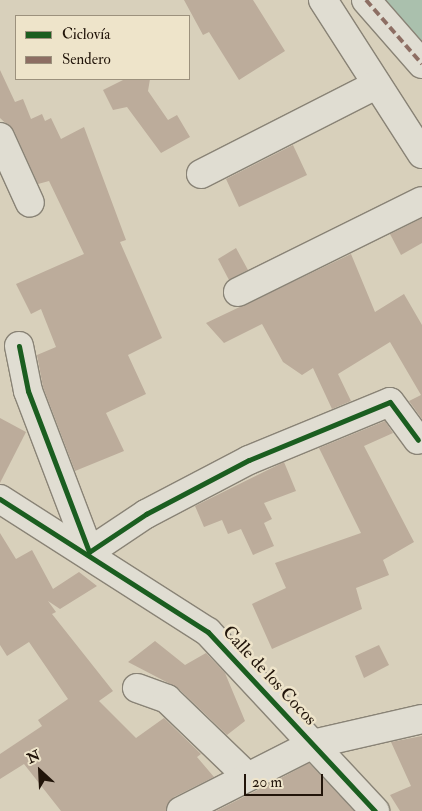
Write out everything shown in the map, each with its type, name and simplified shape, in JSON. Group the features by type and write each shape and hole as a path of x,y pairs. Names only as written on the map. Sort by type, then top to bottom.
{"street":[{"path":"323,0 374,86 422,154"},
{"path":"366,0 422,64"},
{"path":"201,174 374,86"},
{"path":"1,142 30,203"},
{"path":"238,292 422,201"},
{"path":"19,346 28,391 89,552 146,514 249,460 390,402 418,440"},
{"name":"Calle de los Cocos","path":"0,499 89,552 208,632 375,811"},
{"path":"137,688 167,699 247,776"},
{"path":"181,811 313,744 422,719"}],"shaded area":[{"path":"366,0 422,0 422,64"}],"building":[{"path":"184,0 253,0 285,51 239,80 209,32 203,35"},
{"path":"0,70 15,102 23,99 31,119 42,114 45,121 51,118 61,139 84,127 126,240 120,242 162,338 128,355 146,394 106,413 124,451 75,471 43,387 37,355 56,347 41,309 31,314 16,284 84,254 49,181 38,184 14,131 0,118"},
{"path":"123,80 150,80 148,91 168,120 177,115 190,137 161,153 127,107 113,110 103,90"},
{"path":"293,145 307,175 239,207 226,179"},
{"path":"422,218 422,243 401,255 390,234"},
{"path":"236,248 248,270 229,280 218,259"},
{"path":"351,254 375,312 404,294 422,325 422,419 409,401 421,395 390,342 338,374 351,401 332,409 313,368 302,375 283,362 262,324 224,343 206,323"},
{"path":"0,418 26,432 0,483"},
{"path":"385,421 393,433 364,446 414,542 383,560 389,575 356,588 362,609 272,649 252,604 286,588 275,563 361,533 319,448"},
{"path":"284,462 296,491 264,503 272,519 264,523 274,546 253,555 241,529 228,534 222,520 204,527 195,506"},
{"path":"0,533 16,559 32,550 53,589 79,572 97,586 60,609 48,601 56,612 52,614 113,691 99,701 136,738 164,718 201,754 197,757 214,777 174,797 166,811 61,811 24,764 0,779 0,754 42,726 38,720 68,699 29,642 7,656 0,645"},
{"path":"155,641 185,665 206,653 225,673 245,721 227,735 178,688 128,662"},
{"path":"379,645 389,665 364,678 355,656"},
{"path":"422,736 422,811 400,811 390,795 411,786 391,742"},
{"path":"309,763 354,811 216,811 279,779"}],"marked path":[{"path":"366,0 422,64"}],"cycle path":[{"path":"19,346 28,391 89,552 146,514 249,460 390,402 418,440"},
{"path":"0,499 208,632 375,811"}]}
